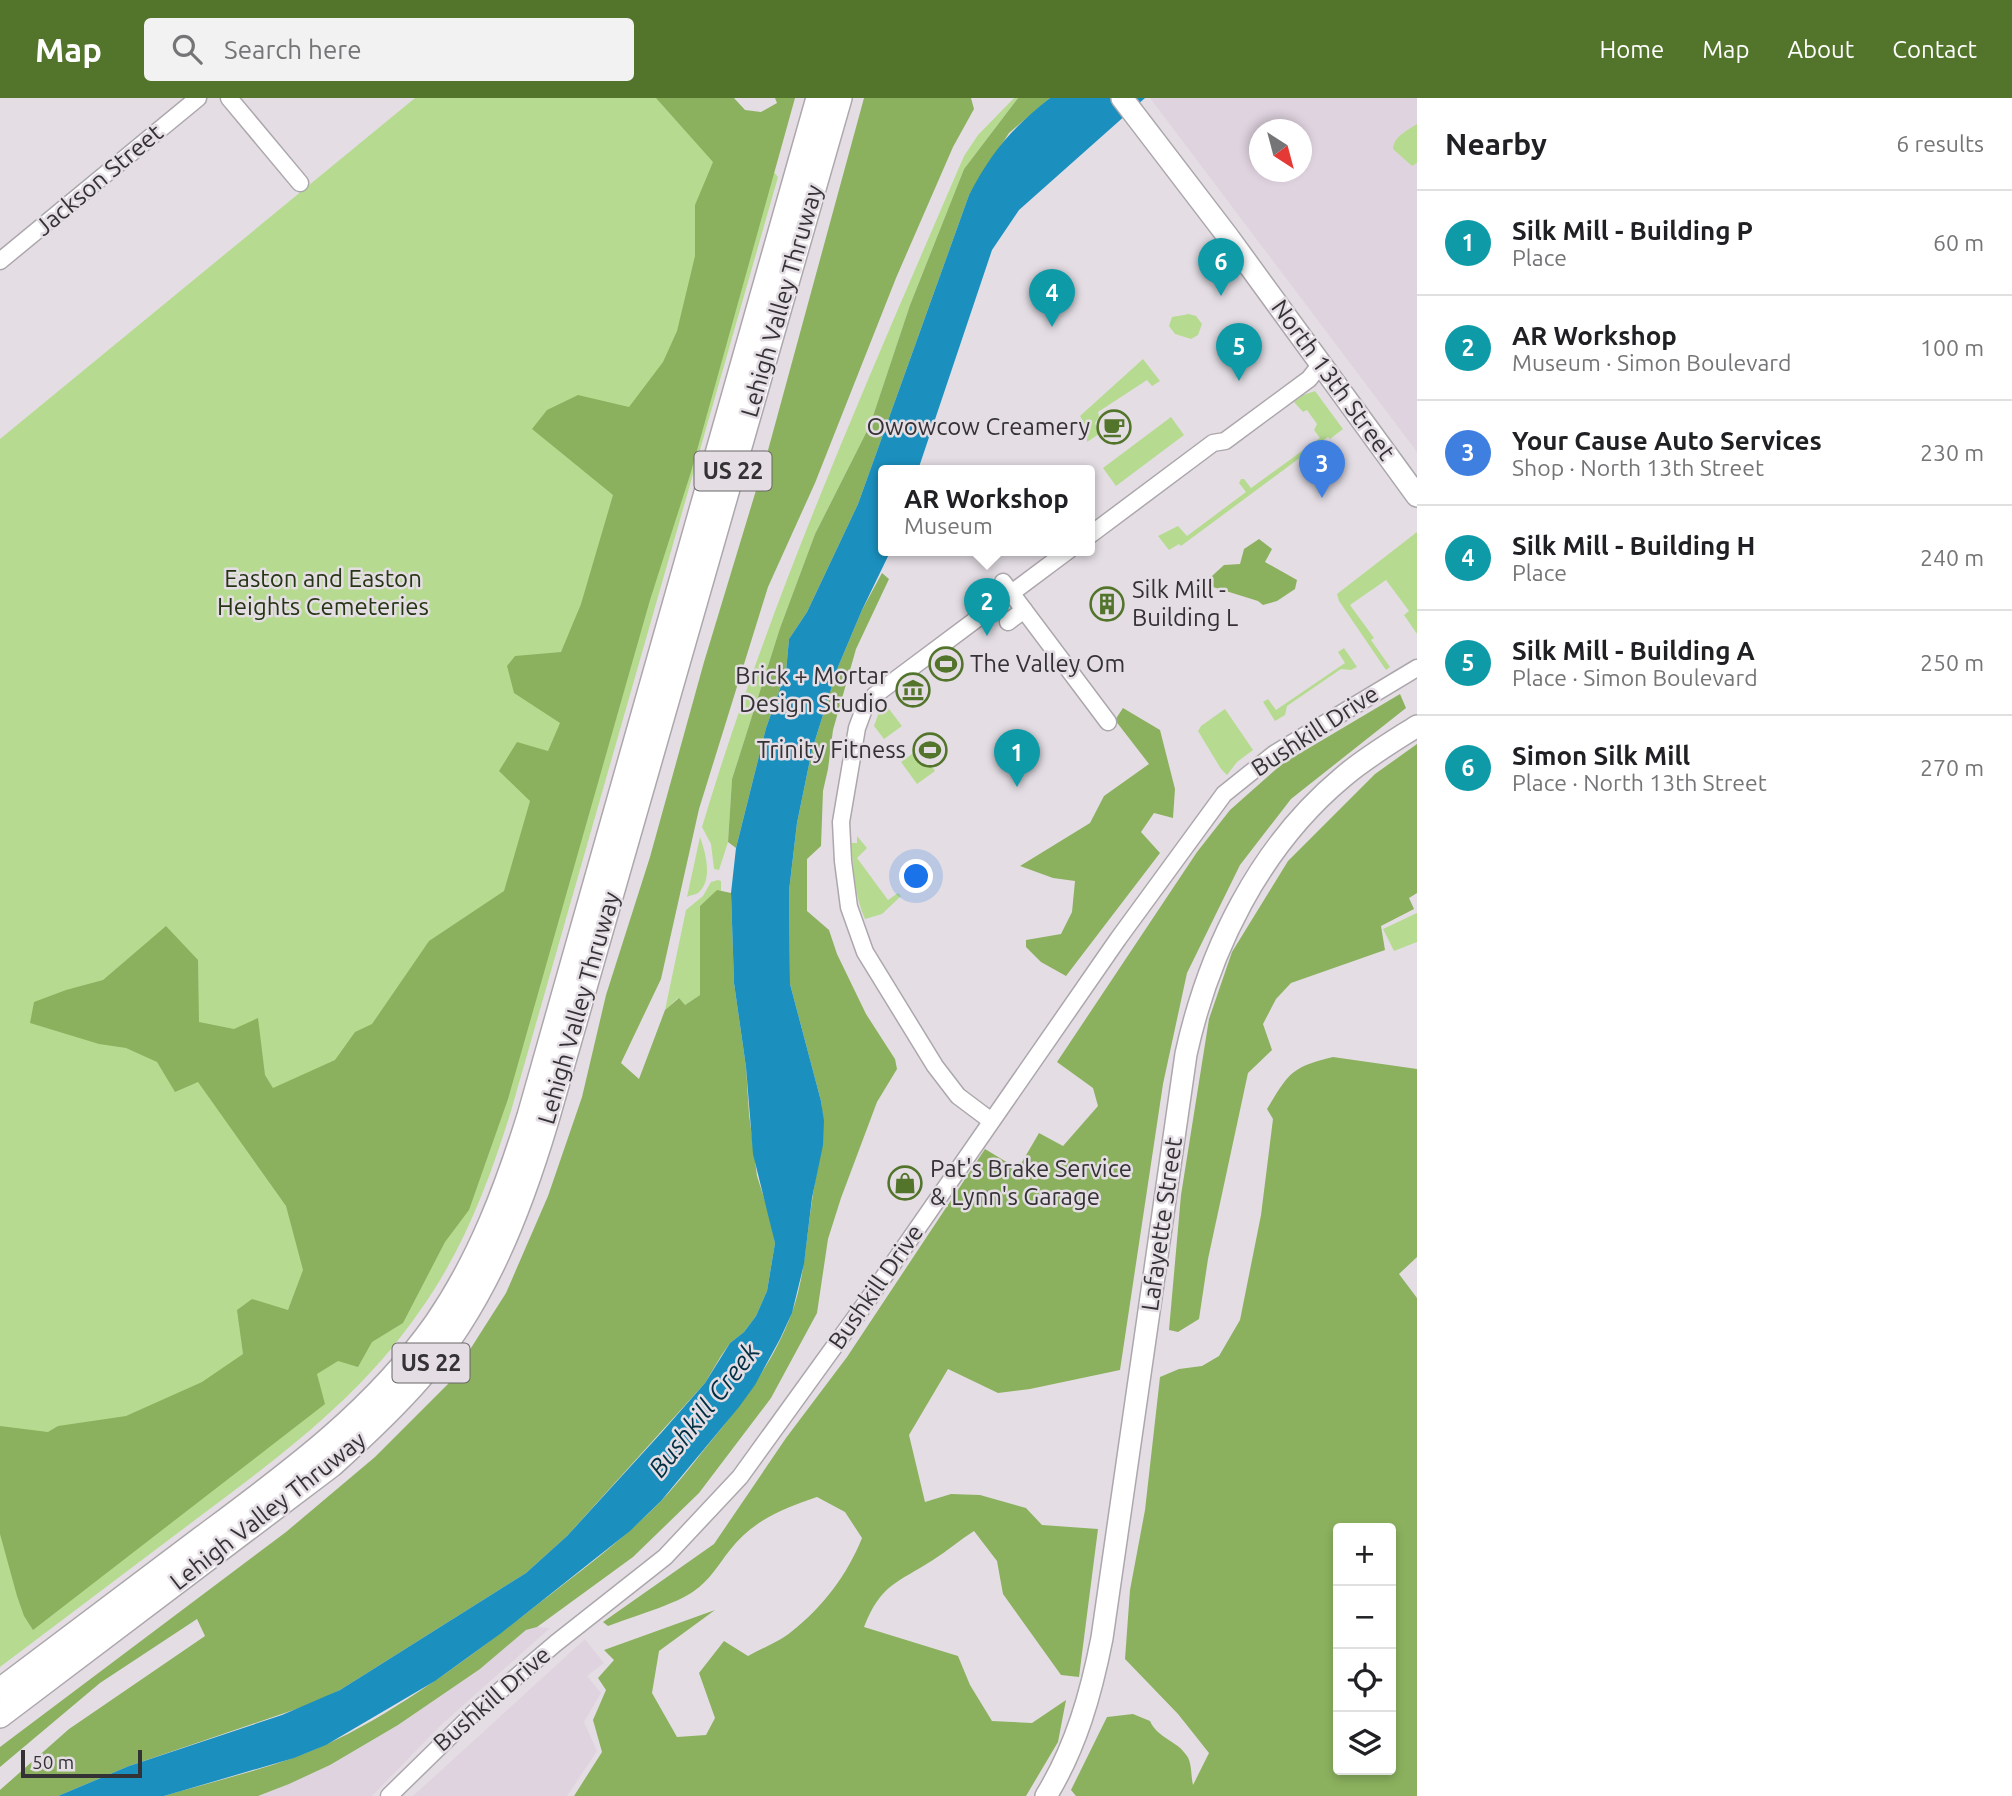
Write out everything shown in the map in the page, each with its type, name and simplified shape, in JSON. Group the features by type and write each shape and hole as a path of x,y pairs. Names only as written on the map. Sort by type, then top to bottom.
{"highway":[{"name":"Lehigh Valley Thruway","path":"0,1690 277,1482 334,1436 379,1392 418,1346 451,1299 478,1251 501,1199 529,1116 818,98"},
{"name":"Lehigh Valley Thruway","path":"0,1716 332,1465 379,1422 420,1377 458,1327 489,1273 518,1209 547,1120 840,98"}],"main road":[{"name":"North 13th Street","path":"1122,98 1229,238 1417,496"},
{"name":"Lafayette Street","path":"1046,1796 1068,1755 1082,1720 1098,1657 1186,1054 1200,996 1216,955 1244,899 1288,834 1342,778 1417,726"}],"street":[{"name":"Jackson Street","path":"0,261 198,98"},
{"path":"229,98 300,183"},
{"path":"1095,531 1213,443 1225,441 1309,379 1321,364"},
{"path":"990,1120 958,1096 935,1066 865,952 849,906 841,822 857,728 870,701 1007,587 1059,556"},
{"path":"1007,587 1108,722"},
{"path":"1008,622 1024,610"},
{"name":"Bushkill Drive","path":"389,1796 464,1721 556,1643 657,1564 721,1499 768,1441 990,1120 1224,794 1273,754 1417,668"}],"shaded area":[{"path":"1150,98 1417,98 1417,452"},
{"path":"550,1628 441,1725 372,1796 258,1796 330,1765 398,1725 480,1669 526,1630"},
{"path":"585,1639 604,1663 587,1676 601,1693 584,1722 597,1751 567,1796 413,1796"}],"green space":[{"name":"Easton and Easton Heights Cemeteries","path":"415,98 710,98 778,177 511,1111 484,1190 449,1265 396,1343 371,1372 316,1425 257,1473 0,1667 0,439"},
{"path":"656,98 734,98 745,110 761,112 777,103 775,98 795,98 691,472 650,600 508,1099 469,1210 445,1242 403,1323 372,1342 358,1367 338,1361 317,1374 325,1404 33,1630 24,1616 17,1596 0,1534 0,1426 48,1432 58,1426 126,1416 202,1382 243,1354 237,1310 252,1299 288,1310 303,1270 286,1206 198,1082 175,1092 157,1062 126,1048 99,1044 30,1023 34,1002 103,980 166,926 198,960 199,1022 234,1029 258,1018 265,1075 273,1088 335,1060 355,1032 372,1024 429,941 504,891 530,801 499,771 517,742 548,751 560,723 514,693 507,666 515,656 561,652 581,604 613,495 532,429 547,410 578,395 629,407 663,362 677,331 695,256 695,205 713,162"},
{"path":"864,98 971,98 974,109 953,147 896,278 815,483 768,587 699,809 661,979 621,1063 639,1079 665,1010 679,998 685,1005 700,995 700,906 717,890 731,893 734,983 746,1067 749,1114 757,1176 771,1220 775,1243 767,1291 756,1316 744,1332 730,1343 705,1383 567,1536 526,1573 340,1690 311,1704 129,1766 58,1796 0,1796 0,1790 69,1729 205,1636 197,1619 100,1683 0,1767 0,1747 286,1532 375,1457 448,1384 506,1293 548,1196 582,1097 606,995 650,857 704,662 767,454"},
{"path":"1014,98 1018,98 964,169 910,305 870,425 815,534 780,628 732,779 728,842 719,870 714,869 711,844 702,827 729,741 790,571 964,156 978,135"},
{"path":"1018,98 1050,98 1009,133 969,195 858,504 807,612 789,639 786,672 766,728 736,848 728,842 732,779 780,628 815,534 870,425 910,305 964,169"},
{"path":"1417,124 1417,163 1412,166 1393,149 1398,137"},
{"path":"1189,314 1196,316 1202,324 1198,335 1191,339 1175,334 1169,326 1172,317"},
{"path":"1143,359 1160,381 1152,386 1147,380 1098,412 1099,417 1095,423 1099,434 1087,442 1087,428 1080,416"},
{"path":"1315,391 1343,429 1330,439 1328,437 1181,546 1179,544 1169,550 1158,536 1178,526 1187,536 1246,492 1239,483 1241,479 1251,488 1320,438 1314,430 1317,424 1307,410 1303,412 1294,402"},
{"path":"1171,417 1184,435 1116,486 1103,468"},
{"path":"1417,532 1417,634 1404,615 1409,611 1386,580 1350,605 1374,638 1371,640 1390,667 1386,670 1339,601 1337,594"},
{"path":"1259,539 1272,549 1265,562 1297,580 1295,589 1277,601 1263,605 1213,587 1212,576 1224,565 1240,564 1244,549"},
{"path":"882,573 889,579 856,649 833,730 823,791 821,846 807,859 807,911 829,930 837,954 866,1014 895,1059 897,1069 877,1102 841,1198 828,1239 817,1313 771,1398 699,1493 633,1557 537,1627 526,1630 480,1669 398,1725 330,1765 258,1796 164,1796 266,1767 325,1745 402,1703 453,1668 593,1561 658,1504 727,1421 768,1363 791,1315 799,1287 822,1126 821,1101 790,984 789,891 797,823 812,750 838,667 862,610"},
{"path":"1344,648 1357,667 1351,670 1341,669 1287,706 1285,715 1275,721 1263,702 1268,699 1276,710 1345,663 1338,652"},
{"path":"1400,694 1406,708 1291,799 1240,865 1187,973 1163,1084 1120,1370 998,1393 948,1369 909,1435 925,1502 951,1494 980,1495 1026,1508 1042,1525 1098,1529 1079,1677 1061,1675 1003,1594 997,1561 974,1531 891,1586 877,1602 864,1627 958,1656 970,1685 992,1721 1032,1723 1066,1700 1058,1742 1026,1796 574,1796 602,1752 593,1720 606,1690 598,1678 614,1660 604,1650 715,1610 659,1651 652,1693 677,1737 706,1735 715,1718 699,1673 724,1641 748,1656 791,1632 833,1590 862,1538 845,1512 817,1497 758,1523 730,1550 705,1582 687,1596 608,1626 603,1622 714,1544 786,1438 847,1357 985,1149 1018,1169 1039,1133 1063,1146 1098,1106 1093,1088 1057,1062 1197,852 1230,810 1282,764"},
{"path":"886,705 902,726 884,739 874,726 879,712"},
{"path":"1123,708 1160,730 1175,789 1173,818 1154,813 1141,832 1160,853 1066,976 1041,962 1026,947 1026,940 1061,934 1072,912 1075,881 1053,878 1020,866 1090,823 1104,796 1149,764 1115,720"},
{"path":"1225,709 1253,750 1237,762 1227,775 1198,731"},
{"path":"1417,744 1417,893 1409,898 1414,909 1381,926 1385,950 1291,983 1276,999 1263,1024 1272,1050 1248,1073 1208,1259 1199,1319 1178,1332 1169,1330 1181,1195 1209,1019 1232,952 1288,861 1375,774"},
{"path":"919,749 935,771 917,784 901,762"},
{"path":"857,836 867,848 857,858 888,900 898,893 901,896 882,914 865,919 857,892 851,843 857,843"},
{"path":"700,837 707,865 706,881 698,893 687,897"},
{"path":"721,881 721,891 717,891 700,906 700,995 685,1005 678,998 665,1010 686,910 703,896 711,882"},
{"path":"1417,913 1417,942 1394,951 1383,929"},
{"path":"1333,1057 1417,1069 1417,1257 1399,1274 1417,1298 1417,1796 1076,1796 1071,1790 1107,1717 1133,1714 1150,1721 1158,1732 1187,1756 1193,1785 1209,1753 1178,1714 1125,1659 1130,1590 1145,1510 1160,1377 1179,1369 1202,1366 1219,1356 1240,1320 1261,1215 1273,1119 1267,1109 1286,1079 1308,1064"}],"water":[{"name":"Bushkill Creek","path":"1050,98 1145,98 1019,210 992,250 920,465 878,465 878,556 888,556 838,667 812,750 797,823 789,891 790,984 821,1101 823,1145 812,1198 804,1264 792,1313 755,1385 661,1501 630,1531 500,1634 435,1681 326,1745 294,1758 164,1796 58,1796 129,1766 282,1715 340,1690 526,1573 567,1536 662,1432 705,1383 730,1343 744,1332 756,1316 767,1291 775,1243 753,1154 746,1067 734,983 731,893 736,848 766,728 786,672 789,639 807,612 858,504 969,195 1003,142"}],"place":[{"name":"Simon Silk Mill","path":"1221,296"},
{"name":"Silk Mill - Building H","path":"1052,327"},
{"name":"Silk Mill - Building A","path":"1239,381"},
{"name":"Owowcow Creamery","path":"1114,427"},
{"name":"Your Cause Auto Services","path":"1322,498"},
{"name":"Silk Mill - Building L","path":"1107,604"},
{"name":"AR Workshop","path":"987,636"},
{"name":"The Valley Om","path":"946,664"},
{"name":"Brick + Mortar Design Studio","path":"913,690"},
{"name":"Trinity Fitness","path":"930,750"},
{"name":"Silk Mill - Building P","path":"1017,787"},
{"name":"Pat's Brake Service & Lynn's Garage","path":"905,1183"}]}
